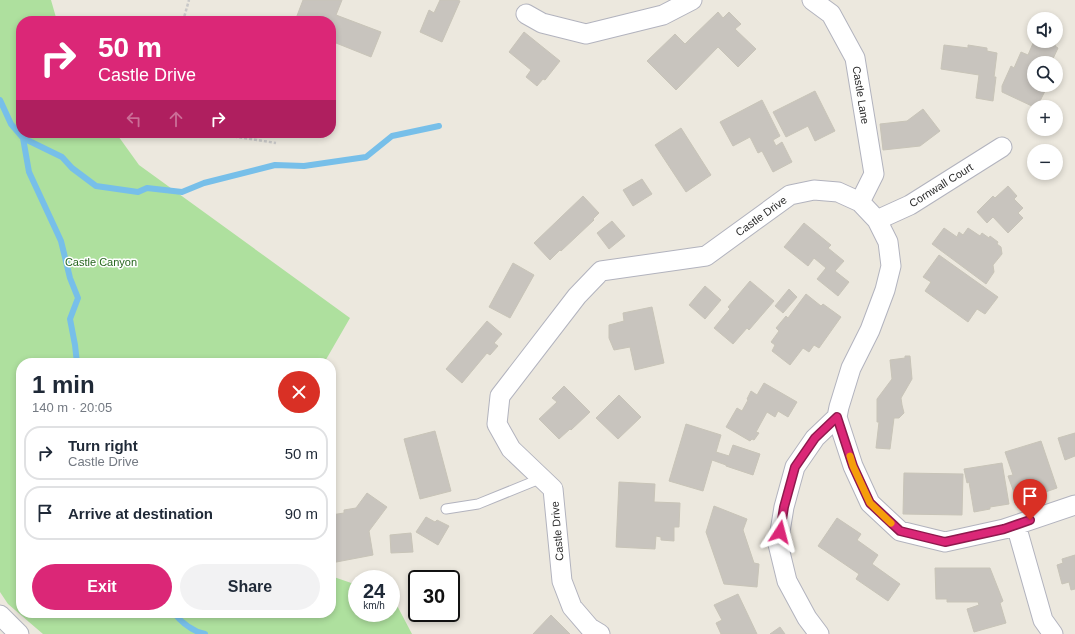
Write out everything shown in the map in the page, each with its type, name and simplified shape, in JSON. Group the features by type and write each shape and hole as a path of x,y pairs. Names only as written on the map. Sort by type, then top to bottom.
{"street":[{"path":"526,14 542,23 586,34 663,15 692,0"},
{"name":"Castle Lane","path":"812,0 831,14 855,58 874,174 860,202"},
{"name":"Cornwall Court","path":"877,220 910,205 1002,147"},
{"name":"Castle Drive","path":"600,634 590,628 572,607 562,581 553,489 511,449 497,424 500,396 577,296 601,271 706,256 790,195 814,190 838,192 860,202 877,220 888,242 891,266 885,290 870,330 851,368 837,417"},
{"path":"819,634 807,618 787,581 778,544 784,507 795,467 815,438 837,417 853,466 870,503 900,531 945,542 1004,529 1075,506"},
{"path":"1016,525 1044,620 1053,634"},
{"path":"0,615 19,634"}],"lane":[{"path":"446,509 478,504 542,478"}],"path":[{"path":"184,16 189,0"},
{"path":"244,138 276,143"}],"green space":[{"name":"Castle Canyon","path":"0,0 51,0 56,16 16,16 16,138 120,138 139,165 350,318 327,358 16,358 16,611 8,604 0,592"},
{"name":"Castle Canyon","path":"336,578 348,582 348,622 400,622 400,611 412,634 43,634 24,618 336,618"}],"building":[{"path":"303,0 342,0 336,15 381,32 371,57 336,43 336,16 297,16"},
{"path":"440,0 460,1 442,42 420,32 429,10 434,13"},
{"path":"718,12 723,18 729,12 741,24 735,29 756,49 738,67 718,47 676,90 647,61 675,34 685,44"},
{"path":"524,32 560,61 545,80 543,79 537,86 526,77 531,70 509,52"},
{"path":"944,45 968,48 968,45 987,48 987,51 997,53 993,101 976,98 979,75 941,69"},
{"path":"1031,48 1058,48 1054,56 1027,56 1027,92 1044,92 1040,100 1027,100 1027,104 1002,92 1002,86 1011,66 1014,68 1021,52 1028,55"},
{"path":"815,91 835,131 815,141 808,126 786,137 773,112"},
{"path":"762,100 780,136 773,140 776,146 782,142 792,162 773,172 762,151 758,153 750,137 733,146 720,122"},
{"path":"923,109 940,131 920,146 883,150 880,124 907,121"},
{"path":"681,128 711,175 686,192 655,145"},
{"path":"642,179 652,194 633,206 623,190"},
{"path":"1008,186 1017,196 1014,199 1023,208 1018,213 1023,218 1008,233 993,217 987,223 977,212 993,196 995,198"},
{"path":"583,196 599,213 593,219 594,220 550,260 534,243"},
{"path":"612,221 625,236 609,249 597,233"},
{"path":"804,223 831,245 828,248 844,261 835,271 849,282 838,296 817,279 826,268 814,258 808,266 784,247"},
{"path":"944,228 957,237 959,232 963,235 968,228 980,236 982,233 989,238 990,236 998,242 997,244 1001,247 1002,254 993,265 994,272 986,284 932,244"},
{"path":"939,255 998,297 985,314 977,309 968,322 925,291 931,282 923,277"},
{"path":"513,263 534,275 510,318 489,307"},
{"path":"750,281 774,301 749,330 747,328 733,344 714,328 730,309 728,307"},
{"path":"705,286 721,300 705,319 689,305"},
{"path":"789,289 797,297 783,313 775,306"},
{"path":"806,294 821,306 823,304 841,317 819,348 814,345 809,352 803,348 790,365 772,351 775,345 771,342 779,331 776,328 786,316 788,318"},
{"path":"652,307 664,363 635,370 630,347 614,350 609,338 609,325 624,321 623,313"},
{"path":"487,321 502,334 494,343 498,346 490,355 487,353 462,383 446,369"},
{"path":"905,356 910,356 912,379 901,398 904,413 899,418 894,418 890,449 876,448 879,422 877,422 877,399 892,379 890,360 905,358"},
{"path":"764,383 797,402 788,417 778,411 775,417 767,412 756,432 759,433 754,440 752,439 750,441 726,427 737,408 742,411 751,391 757,395"},
{"path":"564,386 590,412 559,439 539,419 557,402 552,398"},
{"path":"619,395 641,417 618,439 596,418"},
{"path":"686,424 721,435 716,452 729,456 733,445 760,454 753,475 712,460 703,491 669,481"},
{"path":"435,431 451,491 420,499 404,439"},
{"path":"1075,433 1075,456 1065,460 1058,438"},
{"path":"1041,441 1057,488 1037,495 1035,492 1016,498 1008,476 1013,475 1005,452"},
{"path":"1002,463 1009,504 990,507 990,509 974,512 969,482 967,483 964,469"},
{"path":"904,473 963,474 962,515 903,514"},
{"path":"619,482 655,484 654,502 680,503 679,527 674,527 674,541 661,540 661,537 656,536 655,549 616,547"},
{"path":"367,493 387,507 369,531 373,555 336,562 336,514 344,513 344,510 356,508"},
{"path":"714,506 747,519 743,530 754,563 759,564 757,587 724,584 706,532"},
{"path":"426,517 435,522 437,520 449,526 438,545 416,532"},
{"path":"837,518 861,534 857,540 878,555 872,564 900,584 888,601 856,579 859,574 818,546"},
{"path":"411,533 413,552 391,553 390,535"},
{"path":"1075,555 1075,589 1071,590 1069,582 1062,584 1057,565 1063,563 1062,559"},
{"path":"935,568 990,568 1003,601 1000,603 1006,623 974,632 967,609 979,605 978,602 947,602 947,599 936,599"},
{"path":"738,594 757,634 721,634 716,623 722,620 714,605"},
{"path":"551,615 570,634 533,634"},
{"path":"780,627 785,634 770,634"}],"waterway":[{"path":"0,100 11,124 16,130"},
{"path":"23,138 62,157 72,168 96,186 138,192 147,188 182,192 204,183 275,165 304,166 366,157 392,136 439,126"},
{"path":"23,138 29,172 61,241 70,278 78,298 70,319 76,358"},
{"path":"178,618 196,631 205,634"}],"slow traffic":[{"path":"850,456 870,503 891,523"}],"route":[{"path":"780,532 784,507 795,467 815,438 837,417 853,466 870,503 900,531 945,542 1004,529 1030,520"}]}
